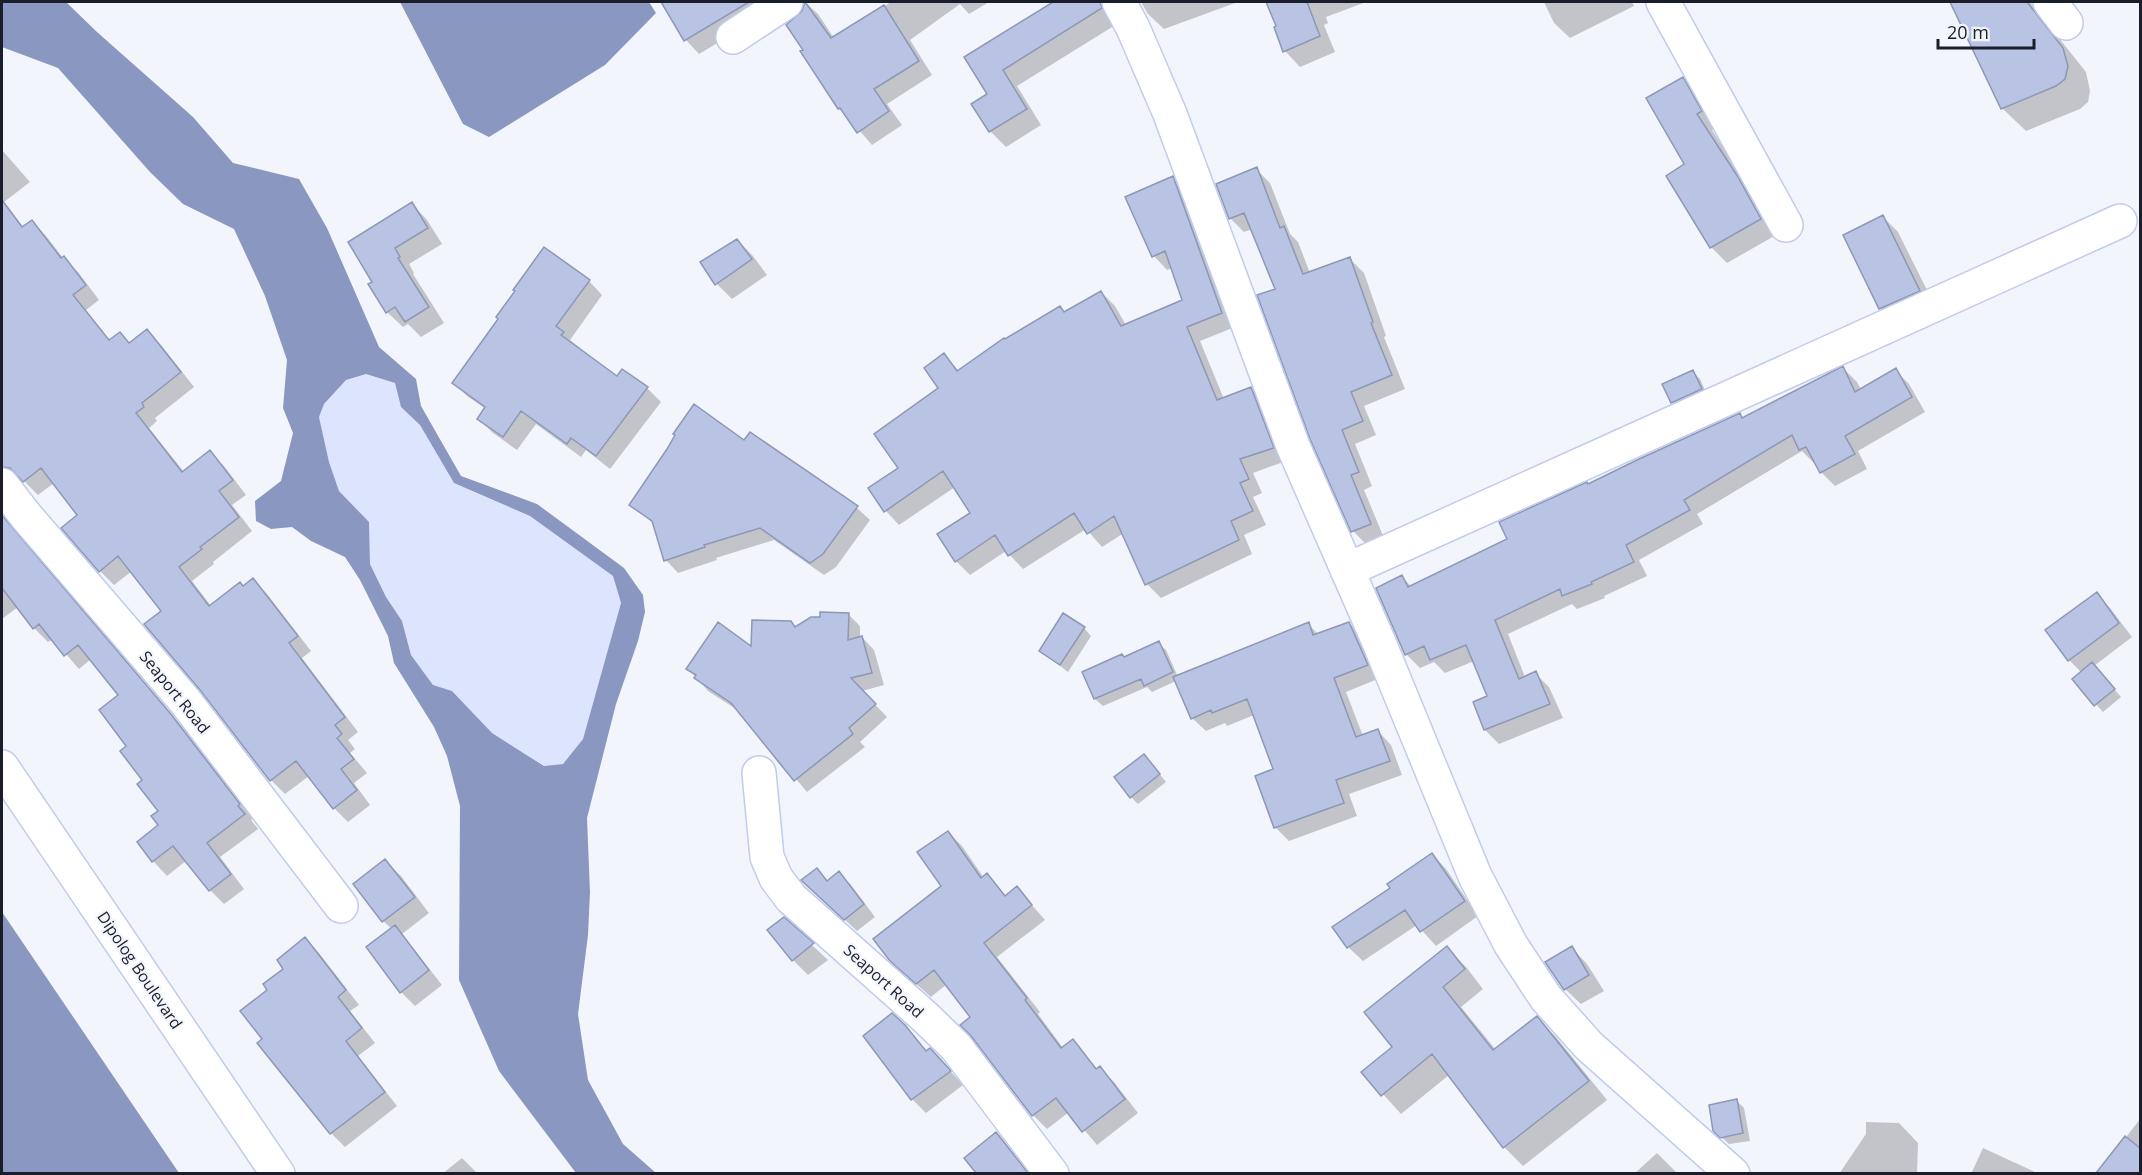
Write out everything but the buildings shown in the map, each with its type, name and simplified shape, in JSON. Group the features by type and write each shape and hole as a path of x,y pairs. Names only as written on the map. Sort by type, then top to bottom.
{"street":[{"path":"733,37 786,2"},
{"path":"1119,2 1133,28 1170,114 1293,446 1475,876 1511,945 1546,998 1589,1046 1733,1173"},
{"path":"1663,2 1786,225"},
{"path":"1347,570 2120,221"},
{"name":"Seaport Road","path":"2,485 185,701 341,906"},
{"name":"Dipolog Boulevard","path":"2,766 278,1173"},
{"name":"Seaport Road","path":"759,773 767,857 776,878 791,898 956,1047 1052,1173"}],"shaded area":[{"path":"366,374 395,383 401,407 420,425 454,483 530,516 613,576 621,603 583,739 563,764 545,766 492,733 452,691 433,685 411,655 402,621 386,597 370,564 369,522 339,491 329,462 319,417 324,404 346,380"}],"water":[{"path":"2,2 66,2 193,117 233,163 299,179 327,228 379,347 416,379 421,406 461,476 537,504 624,568 643,595 645,612 638,641 616,704 587,818 590,892 588,935 578,1014 588,1080 623,1144 656,1173 576,1173 499,1071 459,980 460,806 447,756 434,727 394,663 388,636 360,580 345,557 311,541 292,527 271,529 256,521 255,501 281,481 293,433 283,408 287,360 265,296 234,229 183,204 150,172 58,68 2,47","holes":["366,374 395,383 401,407 420,425 454,483 530,516 613,576 621,603 583,739 563,764 544,766 492,733 452,691 433,685 411,655 402,621 386,597 370,564 369,522 339,491 329,462 319,417 324,404 346,380"]},
{"path":"400,2 649,2 656,13 605,65 489,137 463,124"},
{"path":"2,912 179,1173 2,1173"}]}
